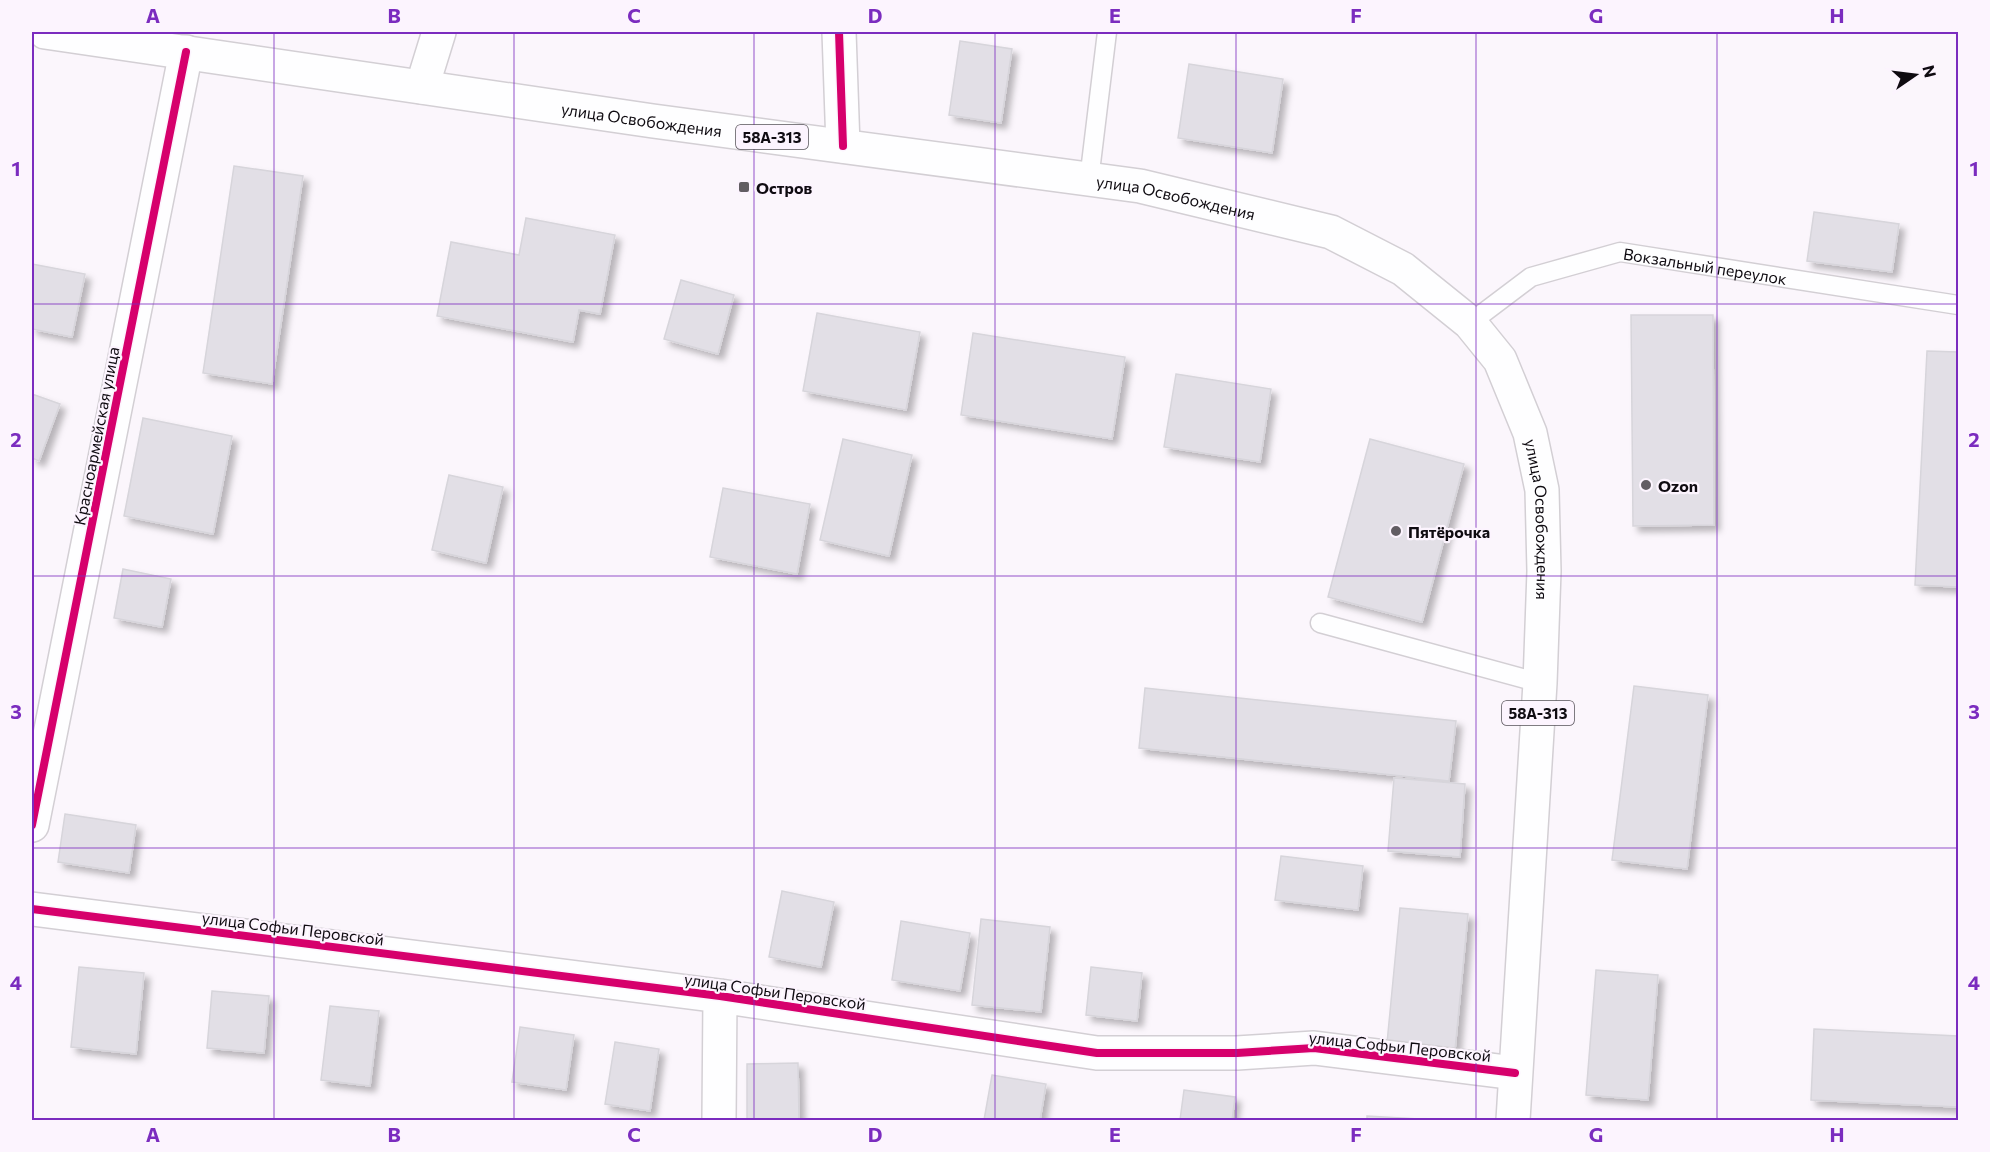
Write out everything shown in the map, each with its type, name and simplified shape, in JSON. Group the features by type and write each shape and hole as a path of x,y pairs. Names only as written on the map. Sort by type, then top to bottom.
{"street":[{"name":"улица Освобождения","path":"45,32 422,87 1140,186 1331,232 1403,269 1470,324 1500,360 1530,433 1542,490 1544,571 1540,683 1513,1120"},
{"path":"422,87 439,32"},
{"path":"839,32 843,146"},
{"name":"Красноармейская улица","path":"32,825 186,52"},
{"name":"улица Софьи Перовской","path":"32,909 720,996 1097,1053 1238,1053 1314,1047 1515,1073"},
{"path":"719,1120 720,996"}],"lane":[{"path":"1089,180 1107,32"},
{"name":"Вокзальный переулок","path":"1470,324 1531,277 1620,252 1959,304"},
{"path":"1320,623 1540,683"}],"building":[{"path":"960,41 1012,49 1001,123 949,115"},
{"path":"1189,64 1283,79 1272,153 1178,138"},
{"path":"234,166 303,176 272,384 203,373"},
{"path":"1814,212 1899,224 1892,272 1807,261"},
{"path":"526,218 615,235 600,314 579,310 573,342 437,316 451,242 519,255"},
{"path":"32,264 85,274 72,337 32,329"},
{"path":"681,280 734,295 718,354 664,339"},
{"path":"817,313 920,332 906,410 803,391"},
{"path":"1631,315 1713,315 1714,525 1633,526"},
{"path":"973,333 1125,357 1112,439 961,415"},
{"path":"1927,351 1958,352 1958,587 1915,585"},
{"path":"1176,374 1271,389 1260,462 1164,447"},
{"path":"32,394 60,404 39,461 32,458"},
{"path":"143,418 232,436 213,534 124,516"},
{"path":"843,439 912,455 889,556 820,540"},
{"name":"Пятёрочка","path":"1370,439 1464,464 1422,622 1328,597"},
{"path":"449,475 503,487 486,563 432,550"},
{"path":"723,488 810,504 797,574 710,557"},
{"path":"123,569 171,579 162,627 114,618"},
{"path":"1634,686 1708,695 1687,869 1612,860"},
{"path":"1145,688 1456,721 1449,781 1139,748"},
{"path":"1394,778 1465,784 1460,857 1388,851"},
{"path":"65,814 136,825 129,873 58,862"},
{"path":"1281,856 1363,866 1358,910 1275,900"},
{"path":"782,891 834,902 821,967 769,957"},
{"path":"1400,908 1468,914 1455,1050 1387,1043"},
{"path":"981,919 1050,927 1041,1012 972,1005"},
{"path":"901,921 970,933 960,991 892,980"},
{"path":"79,967 144,973 136,1054 71,1047"},
{"path":"1091,967 1142,973 1137,1021 1086,1015"},
{"path":"1596,970 1658,975 1648,1100 1586,1095"},
{"path":"212,991 269,996 264,1053 207,1048"},
{"path":"330,1006 379,1011 370,1086 321,1080"},
{"path":"520,1027 574,1035 566,1090 512,1082"},
{"path":"1814,1029 1958,1036 1958,1107 1811,1100"},
{"path":"615,1042 659,1049 650,1111 605,1104"},
{"path":"798,1063 799,1120 747,1120 747,1064"},
{"path":"992,1075 1046,1084 1040,1120 984,1120"},
{"path":"1184,1090 1235,1097 1232,1120 1180,1120"},
{"path":"1367,1116 1437,1120 1367,1120"}],"cycle path":[{"path":"839,32 843,146"},
{"path":"32,825 186,52"},
{"path":"32,909 720,996 1097,1053 1237,1053 1314,1048 1515,1073"}],"place":[{"name":"Остров","path":"744,187"},
{"name":"Ozon","path":"1646,485"},
{"name":"Пятёрочка","path":"1396,531"}]}
